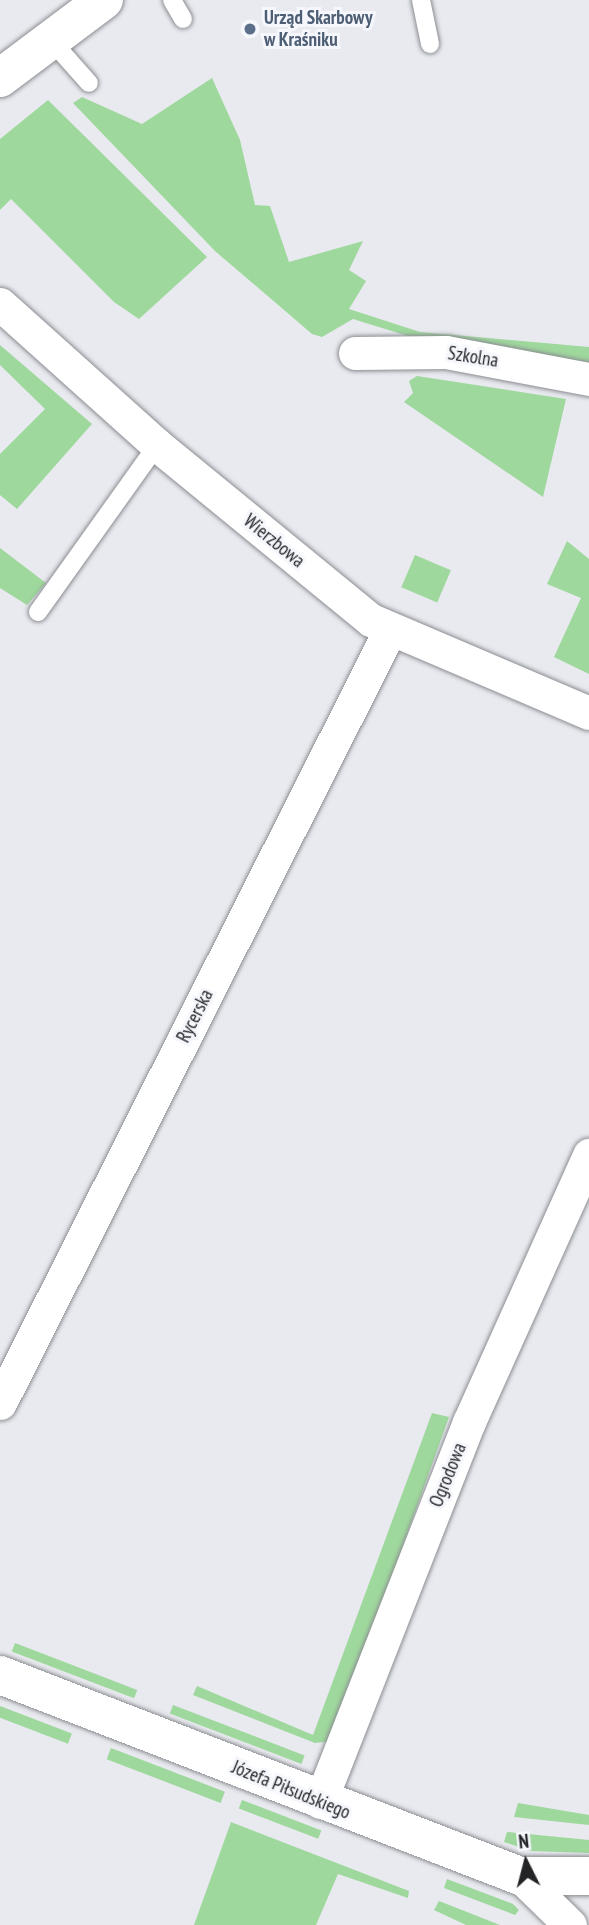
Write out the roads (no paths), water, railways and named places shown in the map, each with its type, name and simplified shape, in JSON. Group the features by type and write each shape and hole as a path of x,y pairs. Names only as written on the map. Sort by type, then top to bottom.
{"street":[{"path":"0,78 49,38 104,0"},
{"name":"Wierzbowa","path":"0,304 157,445 390,630 589,713"},
{"name":"Szkolna","path":"355,353 446,352 589,379"},
{"name":"Rycerska","path":"0,1403 390,630"},
{"name":"Ogrodowa","path":"320,1802 469,1422 589,1155"},
{"name":"Józefa Piłsudskiego","path":"0,1675 320,1802 520,1876 589,1876"},
{"path":"520,1876 570,1925"}],"lane":[{"path":"172,0 183,19"},
{"path":"421,0 430,44"},
{"path":"49,38 89,83"},
{"path":"38,612 157,445"}],"place":[{"name":"Urząd Skarbowy w Kraśniku","path":"250,29"}]}
